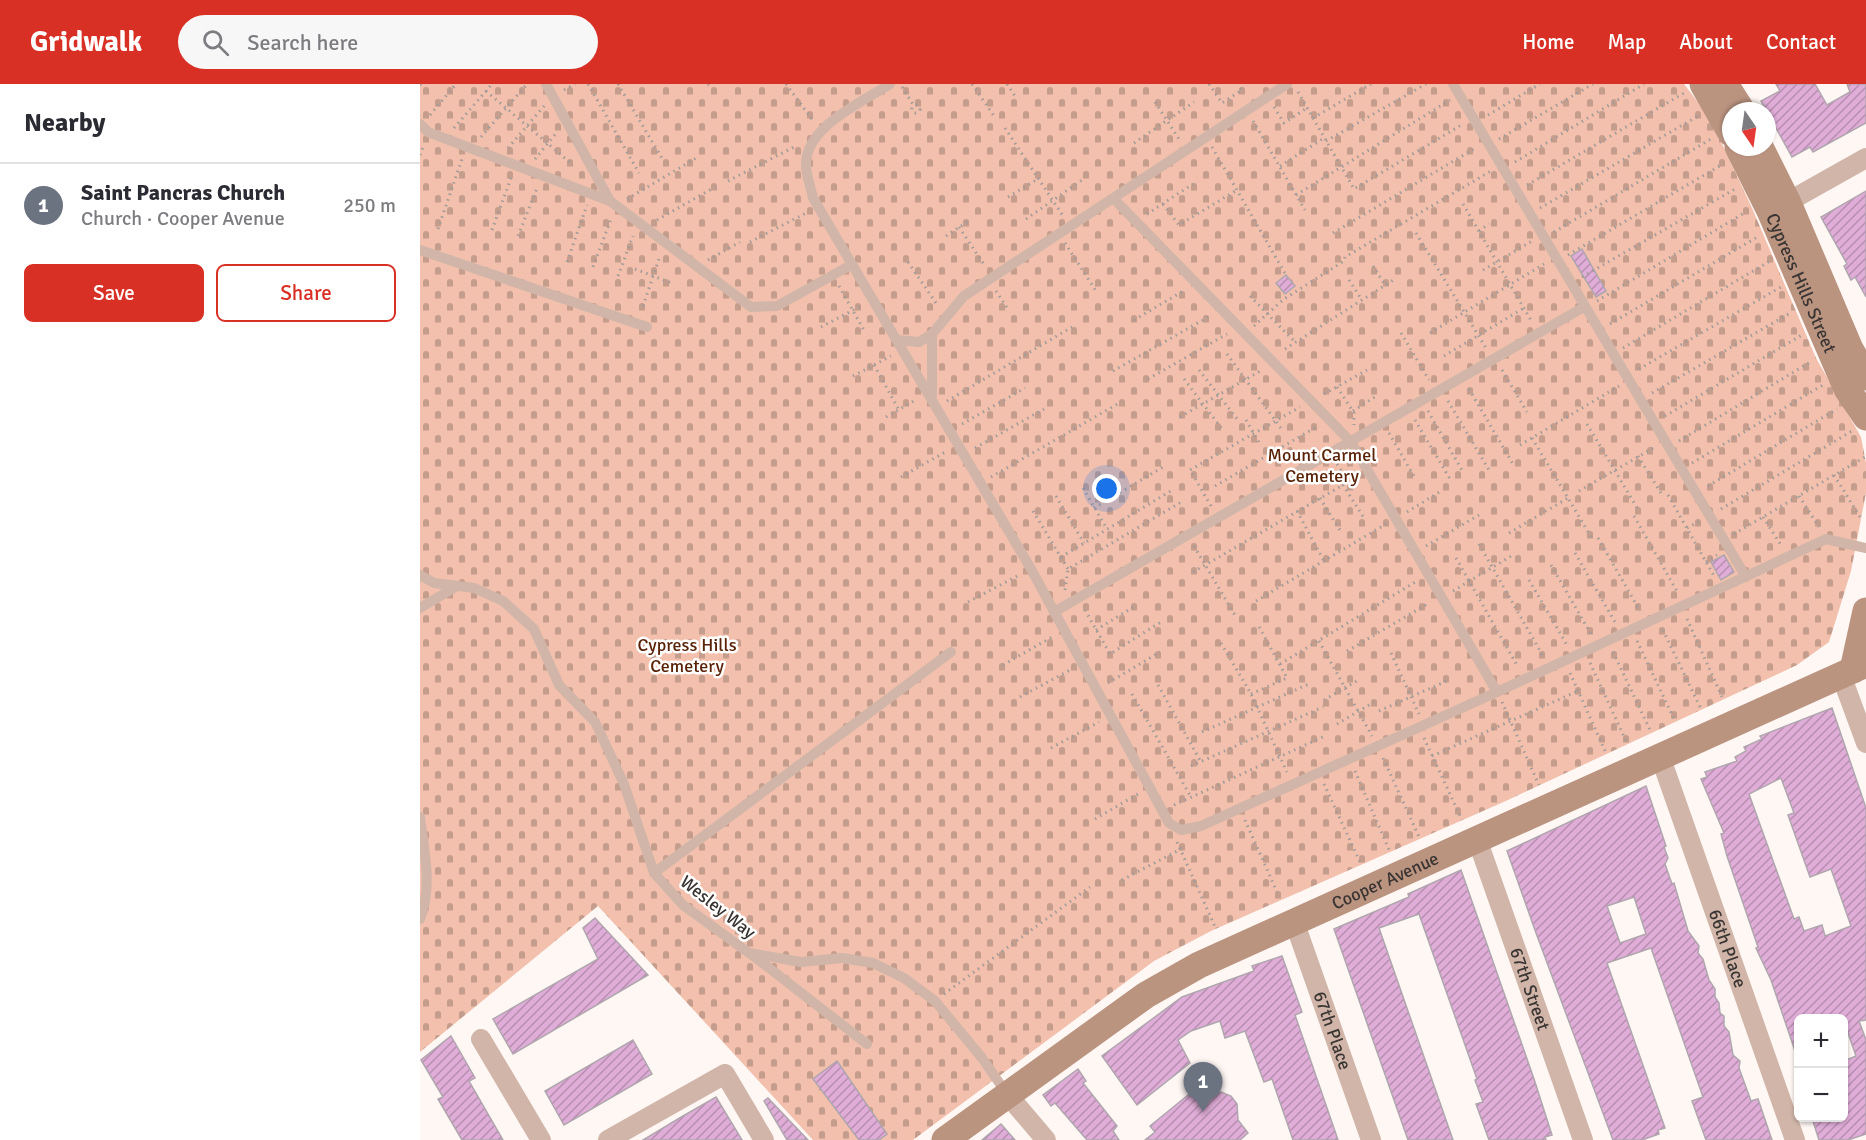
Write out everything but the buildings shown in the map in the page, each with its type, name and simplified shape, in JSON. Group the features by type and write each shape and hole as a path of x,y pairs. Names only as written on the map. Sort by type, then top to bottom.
{"main road":[{"path":"1725,84 1736,102"},
{"name":"Cypress Hills Street","path":"1696,87 1722,132"},
{"name":"Cypress Hills Street","path":"1736,156 1863,366"},
{"name":"Cypress Hills Street","path":"1761,156 1769,214 1847,389 1855,417"},
{"path":"1854,670 1866,611"},
{"name":"Cooper Avenue","path":"945,1140 1146,995 1199,965 1294,921 1469,830 1655,744 1854,670"}],"street":[{"path":"1769,214 1866,158"},
{"path":"1854,670 1866,743"},
{"name":"66th Place","path":"1655,744 1795,1140"},
{"name":"67th Street","path":"1469,830 1583,1140"},
{"name":"67th Place","path":"1294,921 1371,1140"},
{"path":"481,1039 541,1140"},
{"path":"608,1140 725,1074 764,1140"},
{"path":"1007,1094 1046,1140"}],"lane":[{"path":"546,84 613,204"},
{"path":"890,84 818,134 809,144 806,166 813,198 850,265 933,398 1030,569 1058,609 1064,630 1169,824 1181,830 1201,826 1377,746 1424,731 1497,692 1826,539 1866,548"},
{"path":"900,345 919,342 932,334 964,296 989,275 1114,199 1287,84"},
{"path":"1452,84 1746,577"},
{"path":"420,125 428,132 613,204 751,307 777,306 850,265"},
{"path":"1114,199 1329,419 1356,439 1366,466 1497,692"},
{"path":"420,250 647,327"},
{"path":"1058,609 1462,378 1492,356 1585,308"},
{"path":"932,334 933,398"},
{"name":"Wesley Way","path":"420,575 434,583 474,588 503,601 534,629 559,685 595,722 624,784 654,873 683,905 749,953 801,962 842,958 873,963 904,978 935,1001 982,1058 1007,1094"},
{"path":"420,608 457,586"},
{"path":"654,873 951,652"},
{"path":"420,817 427,869 426,906 420,919"},
{"path":"749,953 867,1044"}],"path":[{"path":"420,125 456,84"},
{"path":"445,138 492,84"},
{"path":"438,230 469,147 527,84"},
{"path":"588,84 639,173"},
{"path":"618,84 663,160"},
{"path":"728,181 818,134 786,84"},
{"path":"900,84 914,106"},
{"path":"972,84 994,116"},
{"path":"1006,84 1014,96"},
{"path":"1209,84 1222,104 1242,90 1238,84"},
{"path":"1293,84 1354,189 1540,84"},
{"path":"1313,118 1371,84"},
{"path":"1280,166 1426,84"},
{"path":"1333,233 1593,84"},
{"path":"1148,379 1242,330 1268,314 1284,299 1344,261 1345,257 1644,84"},
{"path":"1516,192 1696,87"},
{"path":"486,91 576,167"},
{"path":"1296,195 1459,95"},
{"path":"499,159 553,96"},
{"path":"1268,97 1284,123 1307,108"},
{"path":"1155,102 1187,151"},
{"path":"1134,143 1194,102"},
{"path":"1247,111 1305,210"},
{"path":"1530,214 1705,112"},
{"path":"527,170 566,121"},
{"path":"1005,128 1070,227"},
{"path":"1207,137 1286,275"},
{"path":"518,236 547,177 568,161 580,147"},
{"path":"1483,270 1543,237 1722,148"},
{"path":"1430,333 1556,260 1722,149"},
{"path":"592,267 613,204 698,157"},
{"path":"492,230 515,165"},
{"path":"1026,219 1085,178"},
{"path":"1008,197 1038,179"},
{"path":"1136,221 1193,183"},
{"path":"1570,284 1742,185"},
{"path":"618,276 641,225 715,187"},
{"path":"1162,204 1179,225 1237,190"},
{"path":"567,262 590,194"},
{"path":"1463,204 1535,326"},
{"path":"750,242 818,207"},
{"path":"1585,308 1769,214"},
{"path":"1599,331 1769,214"},
{"path":"946,236 970,220"},
{"path":"1479,231 1489,224"},
{"path":"960,227 1008,309"},
{"path":"1416,233 1527,412"},
{"path":"1059,234 1096,291"},
{"path":"697,267 740,242"},
{"path":"643,306 665,243"},
{"path":"1612,354 1774,259"},
{"path":"908,262 934,303 948,315"},
{"path":"1373,266 1385,285"},
{"path":"635,269 674,284"},
{"path":"833,275 865,332"},
{"path":"1285,349 1395,279"},
{"path":"1350,280 1362,300"},
{"path":"1134,320 1197,284"},
{"path":"1520,445 1627,378 1785,285"},
{"path":"1250,296 1295,342"},
{"path":"821,327 873,300"},
{"path":"1444,356 1524,308"},
{"path":"1113,371 1222,309"},
{"path":"1640,400 1796,309"},
{"path":"886,417 933,398 1072,327"},
{"path":"1401,333 1488,470"},
{"path":"1654,423 1806,333"},
{"path":"853,376 873,365 900,345"},
{"path":"1227,354 1283,431"},
{"path":"1579,491 1816,358"},
{"path":"1180,417 1274,363"},
{"path":"873,365 899,410"},
{"path":"1199,370 1238,420"},
{"path":"1218,517 1190,470 1367,370"},
{"path":"1462,378 1514,464"},
{"path":"1184,379 1222,429"},
{"path":"1681,469 1830,381"},
{"path":"1337,387 1353,411 1356,439"},
{"path":"951,430 1026,388"},
{"path":"1353,411 1378,395"},
{"path":"1421,401 1464,472"},
{"path":"981,483 1121,402"},
{"path":"1408,408 1450,479"},
{"path":"901,477 1044,409"},
{"path":"1696,493 1855,417"},
{"path":"1709,516 1855,417"},
{"path":"1215,486 1329,419"},
{"path":"1245,420 1260,444"},
{"path":"1383,423 1415,478"},
{"path":"1587,424 1639,511"},
{"path":"1532,437 1593,540"},
{"path":"1334,452 1338,467 1346,473"},
{"path":"1638,456 1660,493"},
{"path":"1724,540 1865,457"},
{"path":"1346,473 1366,466"},
{"path":"1095,508 1163,467"},
{"path":"1192,572 1343,484 1346,473"},
{"path":"1834,475 1860,517"},
{"path":"1343,484 1364,518"},
{"path":"1083,488 1107,529"},
{"path":"1061,557 1174,489"},
{"path":"1256,601 1441,491"},
{"path":"1668,495 1721,588"},
{"path":"1056,496 1084,543"},
{"path":"1799,496 1826,539"},
{"path":"1320,498 1341,532"},
{"path":"1509,533 1568,498"},
{"path":"1068,569 1183,501"},
{"path":"1033,511 1068,569 1058,609"},
{"path":"1297,511 1324,561"},
{"path":"1416,552 1479,515"},
{"path":"1634,516 1683,606 1723,699"},
{"path":"1763,517 1789,557"},
{"path":"1188,535 1236,616"},
{"path":"1598,538 1652,620 1701,709"},
{"path":"1479,544 1550,668"},
{"path":"1575,554 1627,632 1675,721"},
{"path":"1347,651 1513,555"},
{"path":"1456,558 1525,679"},
{"path":"1551,565 1603,643 1655,744"},
{"path":"968,602 1030,569"},
{"path":"1280,664 1428,574"},
{"path":"1529,580 1627,743"},
{"path":"1078,598 1110,654 1161,622"},
{"path":"1096,630 1135,606"},
{"path":"1251,694 1287,678 1257,623"},
{"path":"1003,664 1064,630"},
{"path":"1319,640 1377,746 1420,839"},
{"path":"1221,643 1251,694 1292,785"},
{"path":"1101,687 1160,652"},
{"path":"1390,653 1411,697 1432,756 1469,830"},
{"path":"1575,656 1578,691 1606,753"},
{"path":"1020,697 1082,663"},
{"path":"1324,699 1360,679"},
{"path":"1379,711 1449,680"},
{"path":"1203,732 1311,683"},
{"path":"1158,684 1202,762"},
{"path":"1432,756 1578,691"},
{"path":"1497,692 1539,785"},
{"path":"1132,694 1191,797"},
{"path":"1336,724 1374,702"},
{"path":"1191,766 1323,706"},
{"path":"1051,748 1111,716"},
{"path":"1162,810 1325,736"},
{"path":"1350,759 1390,852"},
{"path":"1319,773 1360,862"},
{"path":"1095,819 1150,788"},
{"path":"1240,808 1277,892"},
{"path":"1169,824 1216,929"},
{"path":"1122,880 1181,849"},
{"path":"935,1001 1090,887"}],"green space":[{"name":"Mount Carmel Cemetery","path":"420,84 1684,84 1710,118 1722,144 1722,156 1728,156 1752,208 1816,358 1861,437 1866,463 1866,493 1851,571 1829,642 1797,665 1508,800 1211,931 1154,961 913,1140 813,1140 598,906 420,1052"}],"place":[{"name":"Saint Pancras Church","path":"1203,1112"}],"park label":[{"name":"Cypress Hills Cemetery","path":"687,655"}]}
